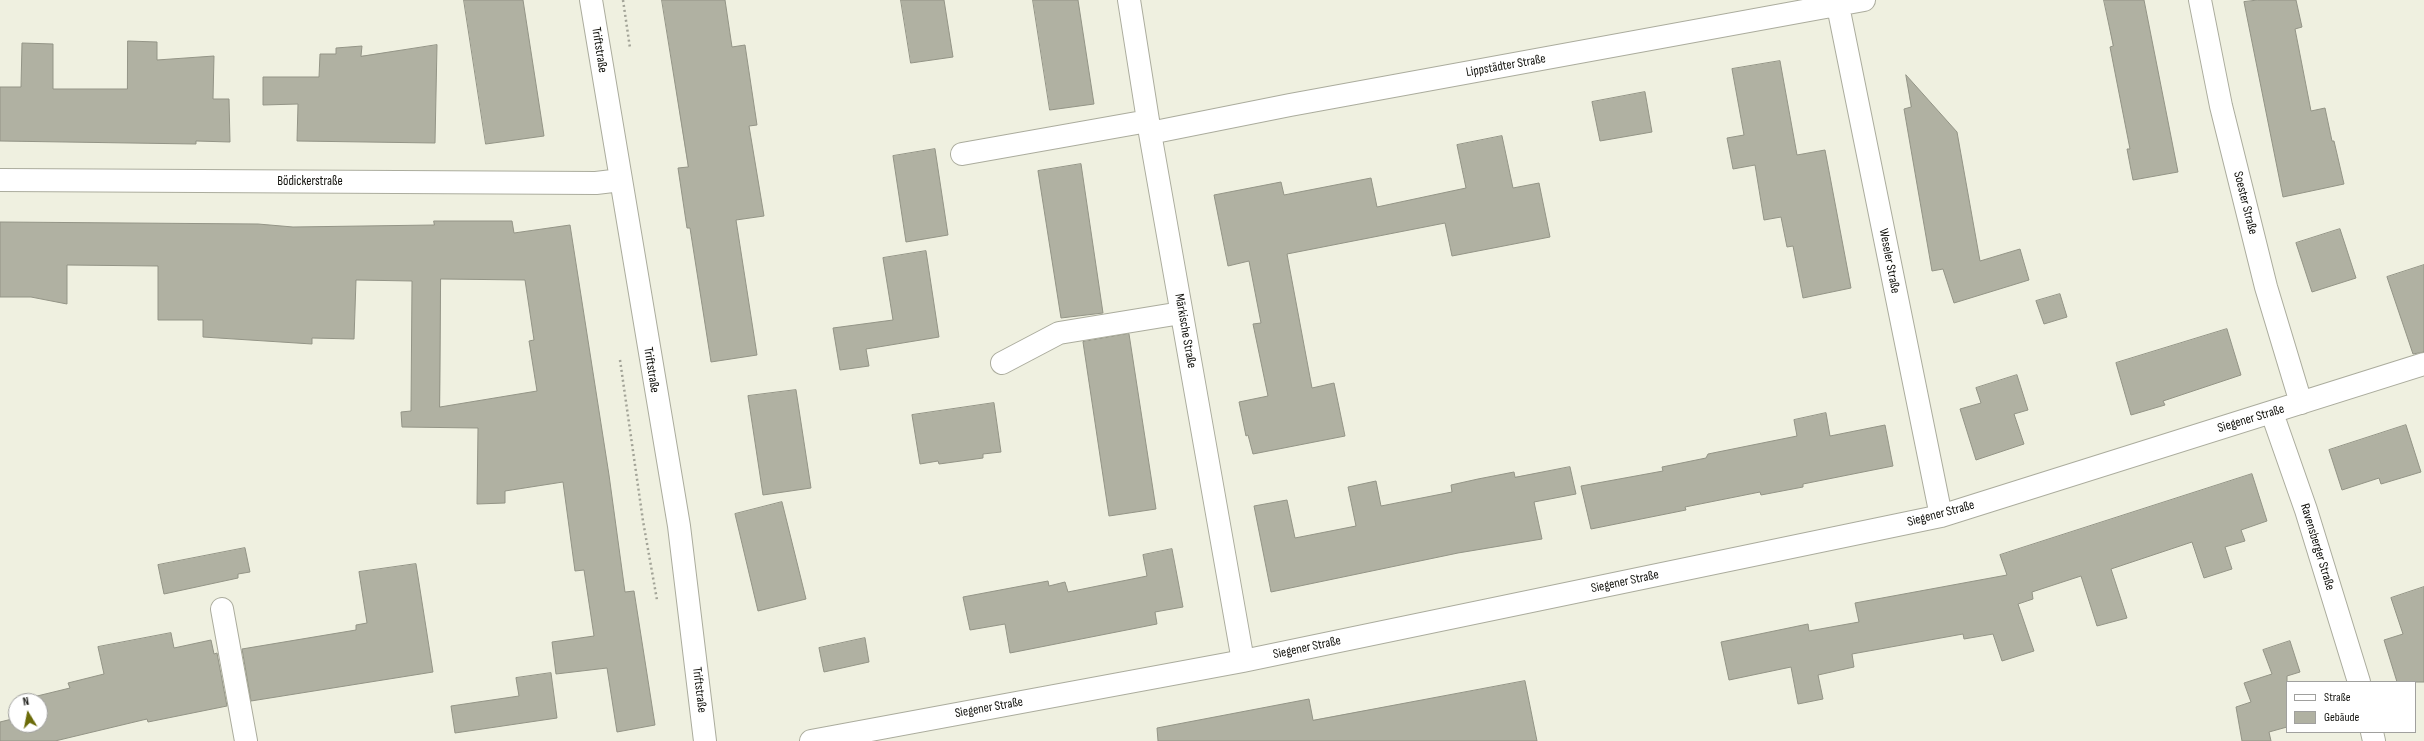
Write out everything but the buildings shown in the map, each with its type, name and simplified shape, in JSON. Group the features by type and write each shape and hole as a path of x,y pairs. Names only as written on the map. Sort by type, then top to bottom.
{"street":[{"name":"Triftstraße","path":"591,0 679,526 706,741"},
{"name":"Märkische Straße","path":"1128,0 1181,313 1243,661"},
{"name":"Lippstädter Straße","path":"962,154 1298,104 1838,6 1864,0"},
{"name":"Soester Straße","path":"2200,0 2221,106 2266,287 2301,403"},
{"name":"Weseler Straße","path":"1838,6 1941,516"},
{"name":"Bödickerstraße","path":"0,180 596,183 621,180"},
{"path":"1002,363 1059,333 1181,313"},
{"name":"Siegener Straße","path":"811,741 1243,661 1941,516 2424,364"},
{"name":"Ravensberger Straße","path":"2272,413 2306,510 2359,681"},
{"path":"222,609 246,741"}]}
